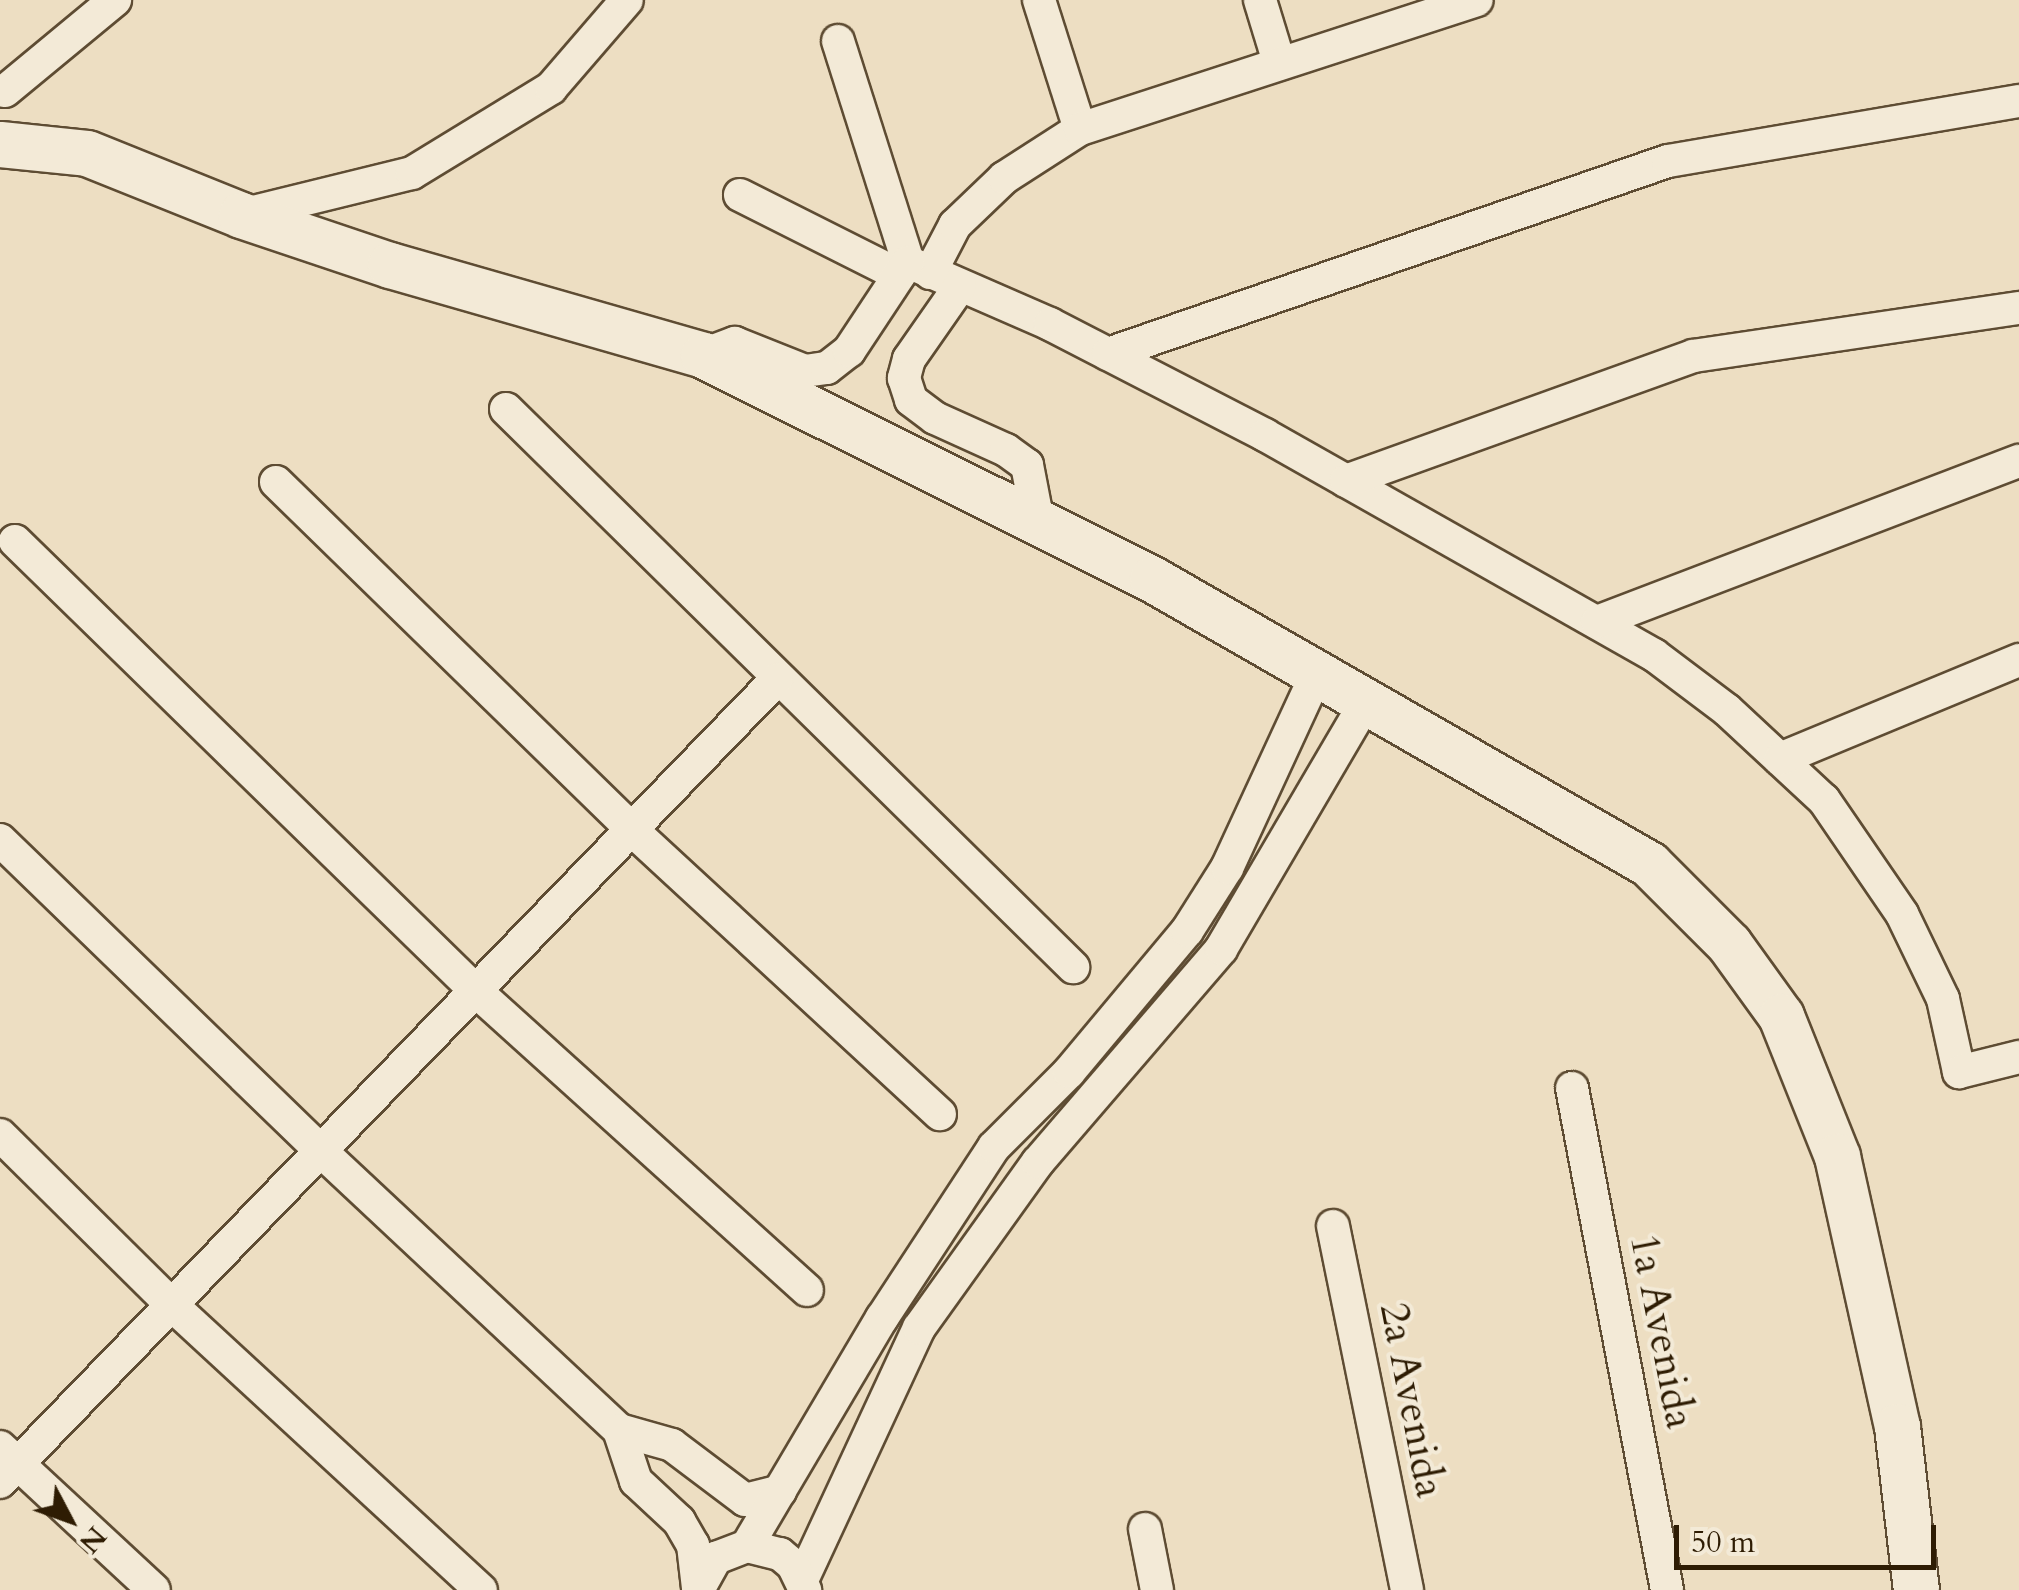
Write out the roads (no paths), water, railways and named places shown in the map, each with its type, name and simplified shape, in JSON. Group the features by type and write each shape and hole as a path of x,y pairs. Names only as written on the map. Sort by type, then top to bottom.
{"main road":[{"path":"0,144 87,153 241,215 390,265 702,355 1038,522 1318,672 1649,864 1730,944 1781,1016 1837,1156 1897,1426 1916,1590"}],"street":[{"path":"6,91 116,0"},
{"path":"241,215 412,173 551,88 627,0"},
{"path":"1040,0 1080,129"},
{"path":"1260,0 1279,62"},
{"path":"702,355 735,343 806,371 827,368 849,351 924,274 955,225 1004,178 1080,129 1476,0"},
{"path":"838,41 924,274 904,378 911,400 935,418 1006,450 1026,465 1038,522"},
{"path":"1108,354 1668,161 2019,101"},
{"path":"740,195 1108,354 1346,480 1597,622 1684,677 1824,800 1902,914 1943,999 1960,1072 2019,1057"},
{"path":"1346,480 1693,356 2019,308"},
{"path":"506,409 1073,967"},
{"path":"1597,622 2019,460"},
{"path":"276,482 632,830 940,1114"},
{"path":"16,541 476,992 808,1290"},
{"path":"1780,759 2019,660"},
{"path":"747,1546 882,1318 994,1147 1069,1072 1187,931 1227,868 1318,672"},
{"path":"154,1590 6,1465 173,1306 777,679"},
{"path":"698,1589 716,1558 747,1546 780,1554 803,1585 919,1328 1038,1162 1221,950 1366,702"},
{"path":"0,840 322,1152 619,1430 672,1446 744,1500 780,1491"},
{"name":"1a Avenida","path":"1572,1088 1668,1590"},
{"path":"0,1134 173,1306 481,1590"},
{"name":"2a Avenida","path":"1333,1226 1407,1590"},
{"path":"619,1430 636,1481 679,1521 693,1545 698,1589"},
{"path":"1145,1530 1157,1590"}]}
